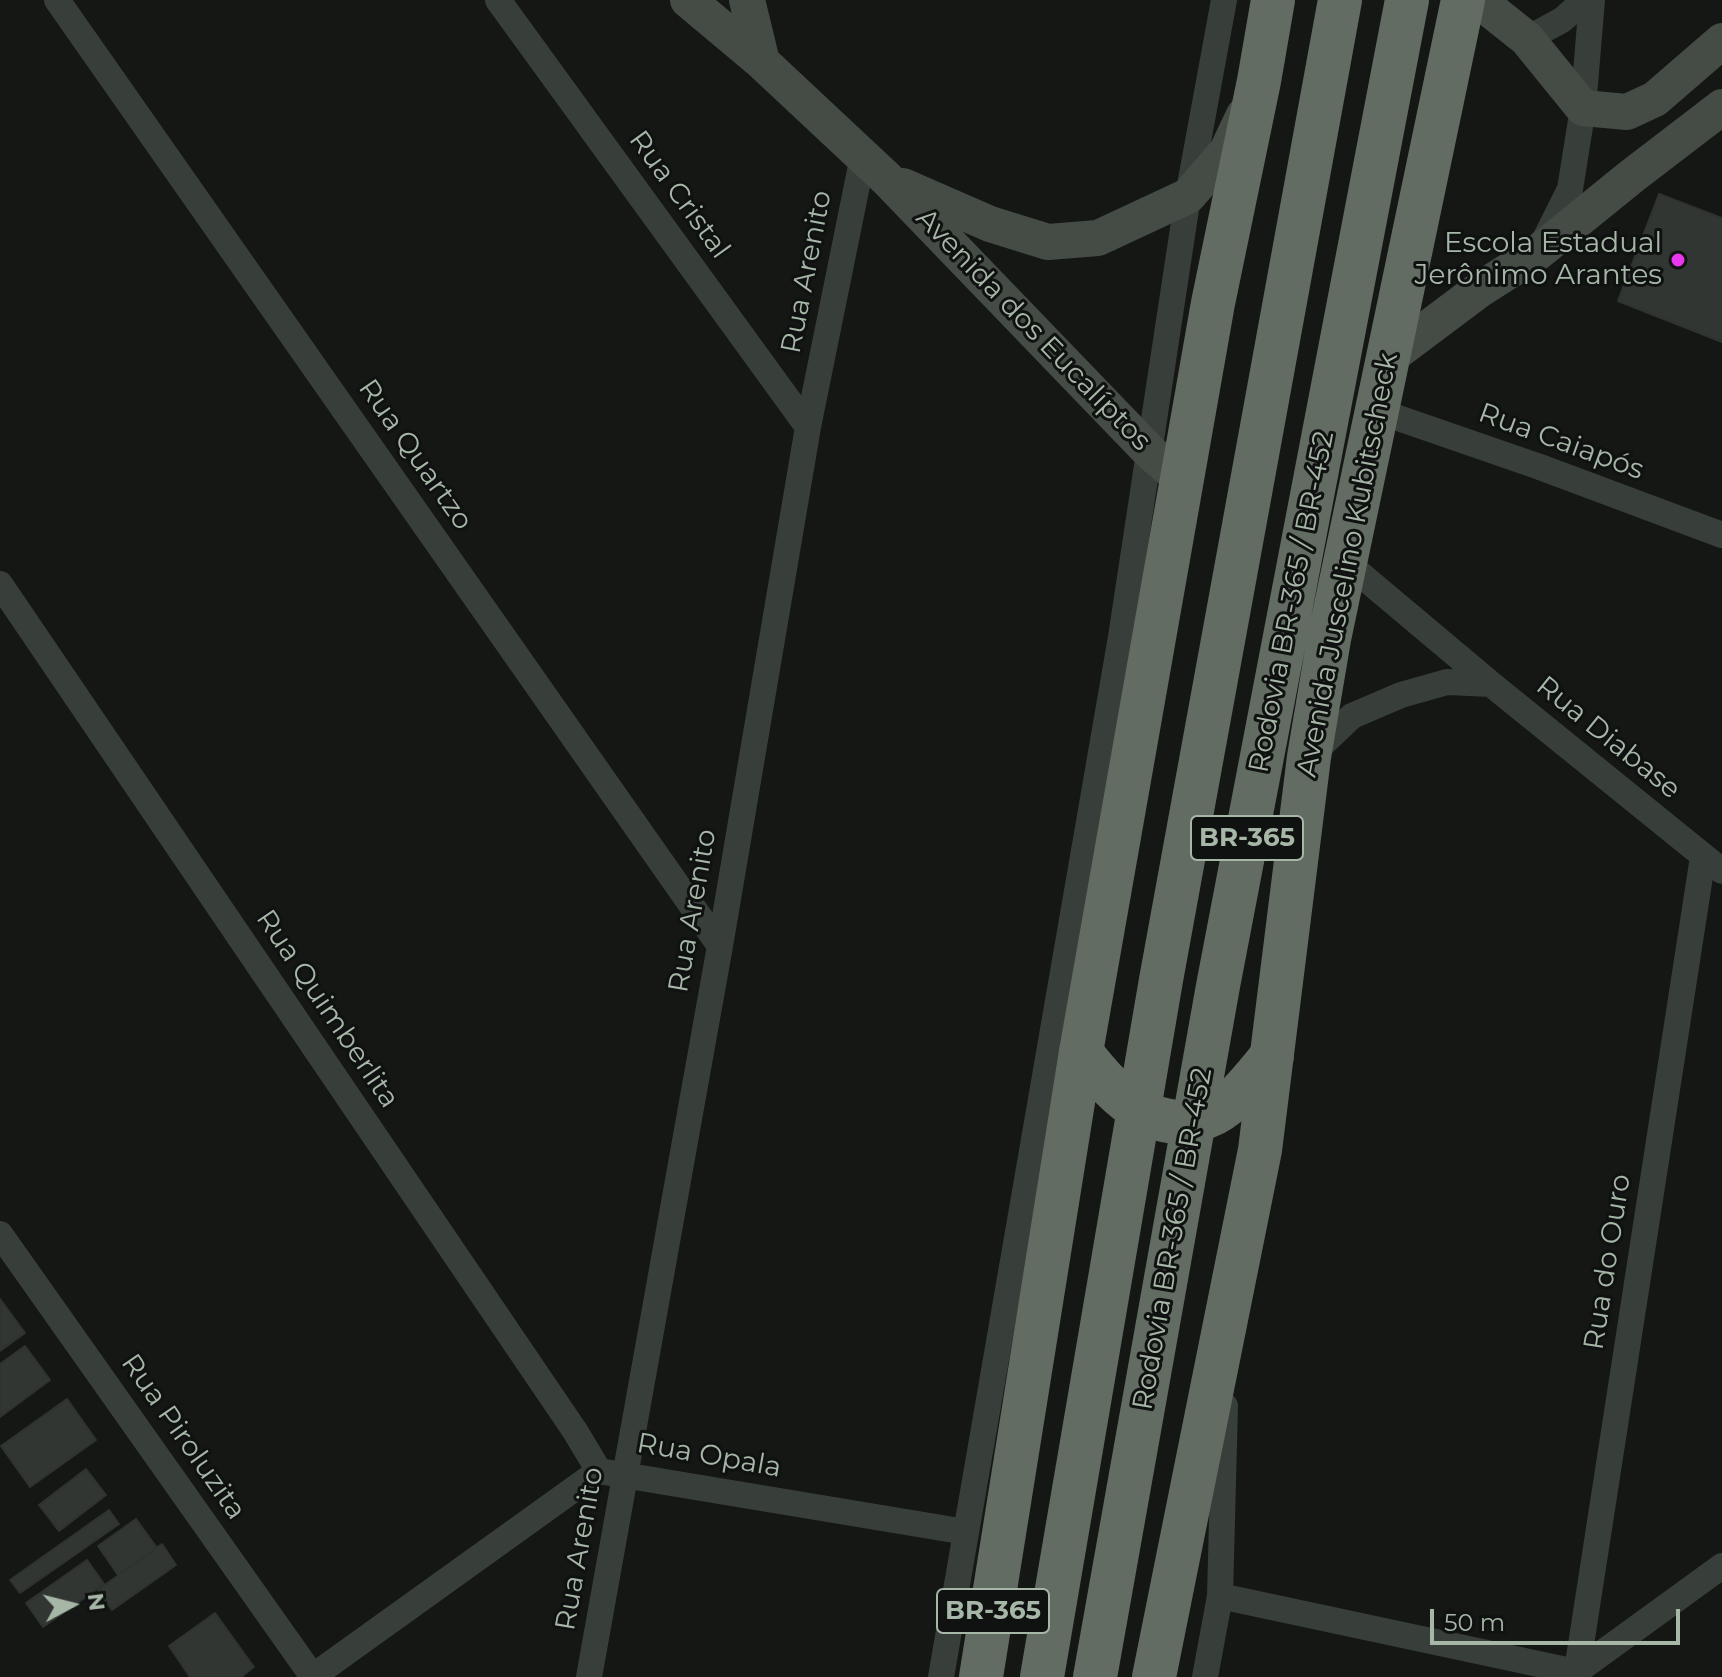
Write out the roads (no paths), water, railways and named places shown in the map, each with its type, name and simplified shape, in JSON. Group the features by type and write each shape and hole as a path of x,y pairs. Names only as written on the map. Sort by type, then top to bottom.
{"highway":[{"name":"BR-365","path":"981,1677 1007,1530 1081,1052 1151,652 1166,466 1224,246 1273,0"},
{"name":"Rodovia BR-365 / BR-452","path":"1042,1677 1161,980 1340,0"},
{"name":"Rodovia BR-365 / BR-452","path":"1095,1677 1218,986 1407,0"},
{"name":"Avenida Juscelino Kubitscheck","path":"1155,1672 1260,1150 1309,757 1329,639 1463,0"},
{"path":"1081,1052 1103,1081 1127,1104 1149,1116 1169,1121 1194,1119 1216,1112 1246,1086 1272,1056"}],"street":[{"name":"Rua Quartzo","path":"57,0 720,946"},
{"name":"Rua Cristal","path":"498,0 808,427"},
{"name":"Avenida dos Eucalíptos","path":"688,0 762,62 875,167 1166,466"},
{"path":"747,0 762,62"},
{"path":"941,1677 1039,1132 1166,466 1188,196 1224,0"},
{"path":"1478,0 1527,39 1583,108 1627,112 1655,99 1716,61"},
{"path":"1527,39 1562,20 1585,0"},
{"path":"1537,253 1570,189 1583,108 1592,0"},
{"name":"Avenida dos Eucalíptos","path":"875,167 990,224 1048,242 1098,238 1188,196 1227,151 1259,81"},
{"path":"1387,359 1479,290 1537,253 1722,107"},
{"name":"Rua Arenito","path":"589,1677 720,946 808,427 875,167"},
{"name":"Rua Caiapós","path":"1378,411 1722,535"},
{"name":"Rua Diabase","path":"1347,563 1712,864"},
{"name":"Rua Quimberlita","path":"0,584 575,1431 599,1471"},
{"name":"Rua Diabase","path":"1309,757 1352,716 1401,695 1447,682 1491,684"},
{"name":"Rua do Ouro","path":"1576,1674 1712,864"},
{"name":"Rua Piroluzita","path":"0,1234 313,1677"},
{"name":"Avenida Juscelino Kubitscheck","path":"1205,1677 1220,1596 1227,1324"},
{"name":"Rua Opala","path":"313,1677 599,1471 966,1532"},
{"path":"1220,1596 1576,1674 1722,1566"}],"place":[{"name":"Escola Estadual Jerônimo Arantes","path":"1678,260"}]}
